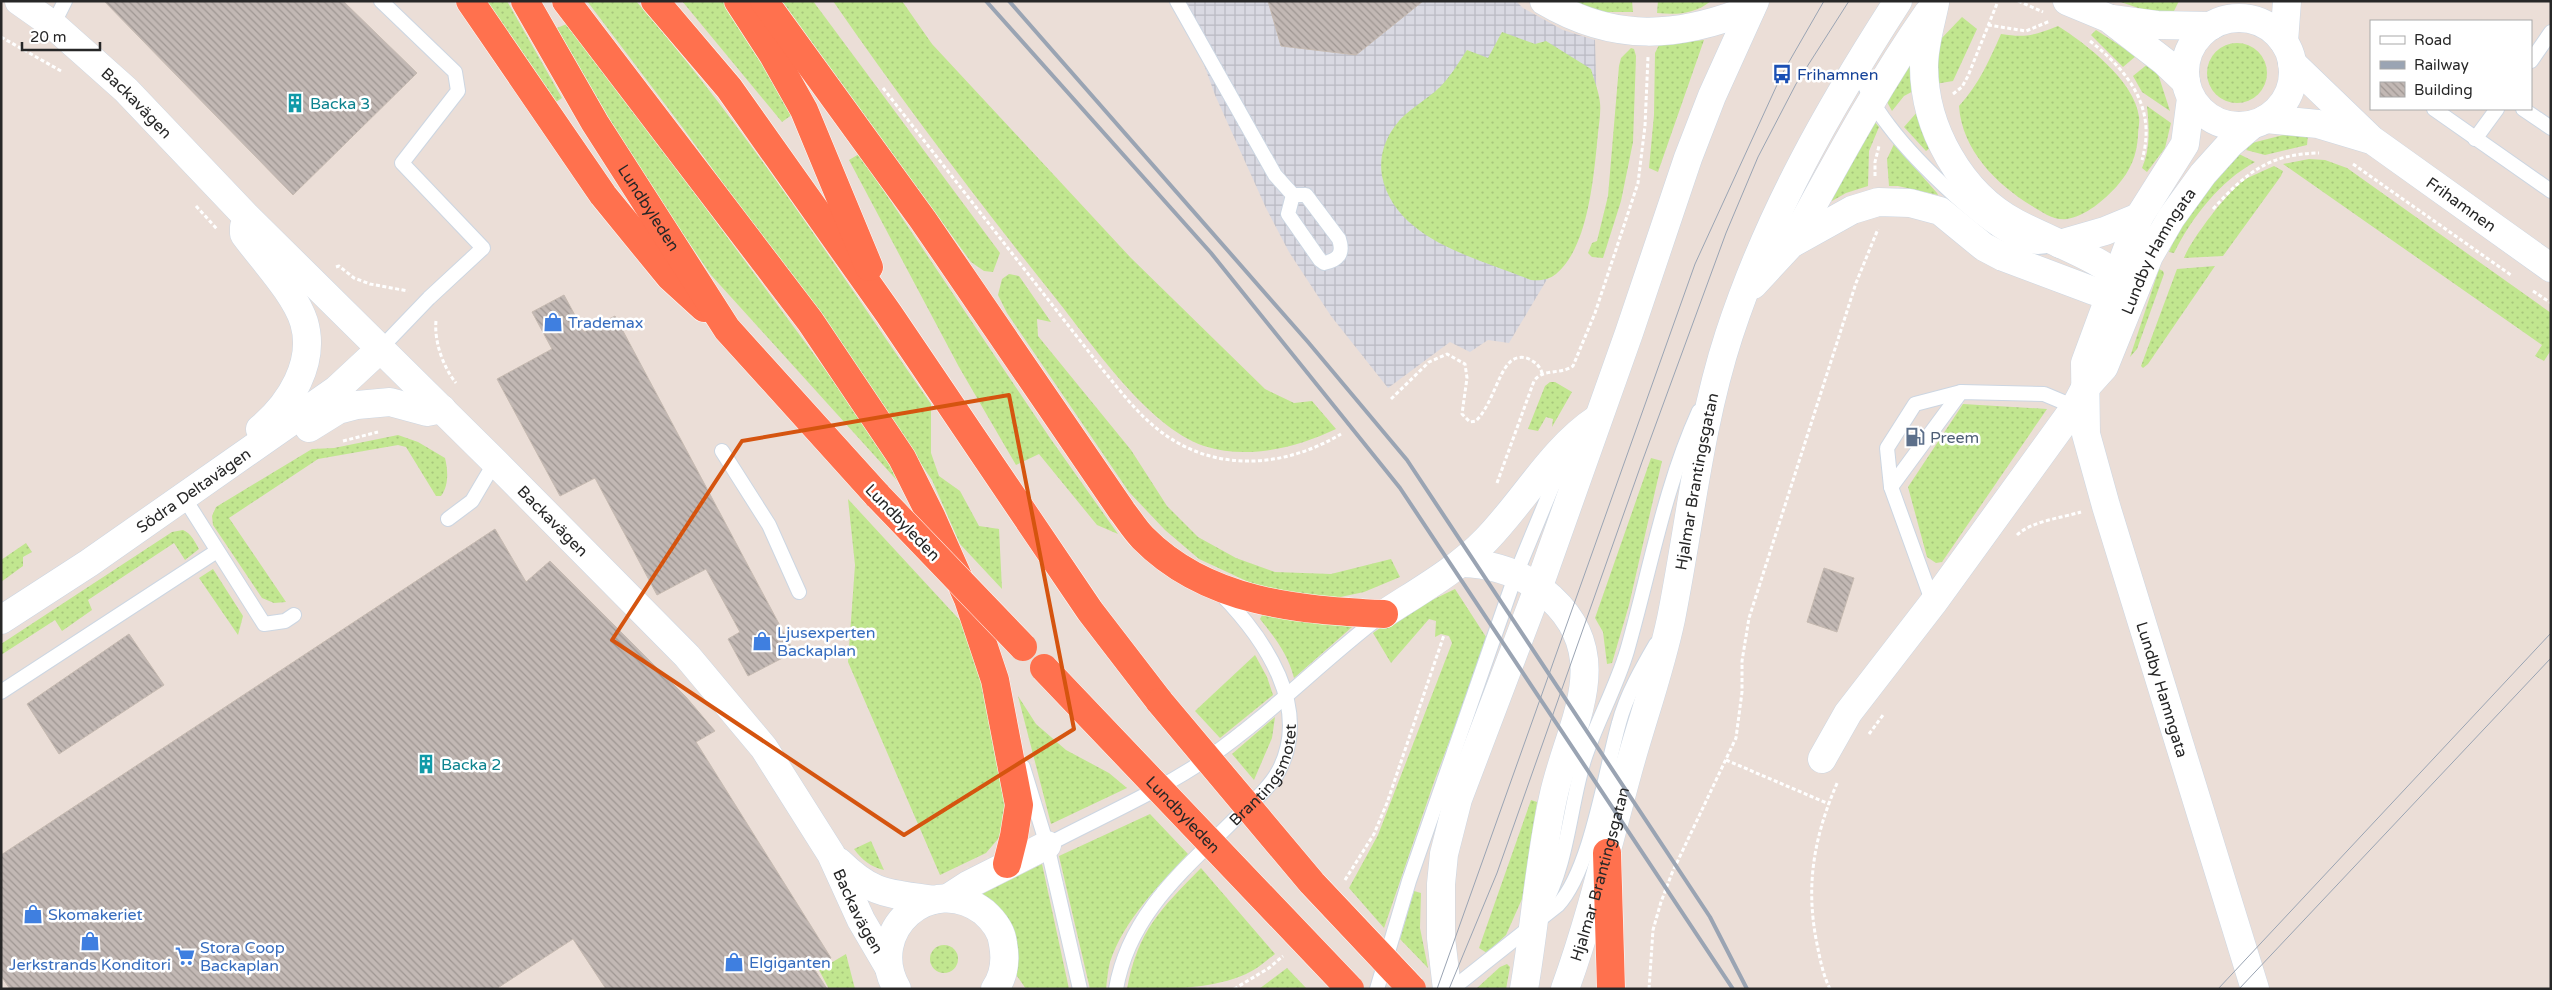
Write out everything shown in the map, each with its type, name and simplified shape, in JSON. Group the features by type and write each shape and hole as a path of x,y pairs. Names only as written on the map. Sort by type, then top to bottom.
{"highway":[{"path":"470,1 571,151 636,236 670,277 727,329"},
{"name":"Lundbyleden","path":"525,1 595,123 727,329 878,496 1350,989"},
{"path":"566,1 810,321 902,458 931,516 968,599 995,680 1018,805 1014,836 1007,864"},
{"path":"655,1 729,88 889,314 1090,611 1160,702 1312,883 1412,989"},
{"path":"738,1 773,55 804,110 889,314"},
{"path":"764,1 923,220 1122,511 1143,538 1163,555 1215,587 1266,601 1311,610 1384,614"},
{"path":"1607,854 1611,989"}],"street":[{"name":"Backavägen","path":"19,1 59,13 126,90 245,214 379,350 442,409 656,624 733,708 764,748 831,854 893,981"},
{"path":"1544,1 1585,20 1620,29 1649,33 1690,29 1715,23 1753,5"},
{"name":"Hjalmar Brantingsgatan","path":"1565,989 1596,892 1661,662 1671,618 1702,441 1721,362 1743,297 1784,196 1859,62 1898,1"},
{"path":"2108,18 2165,62 2188,90 2200,110 2217,122 2231,126 2259,122 2279,109 2288,95 2292,79 2288,52 2287,1"},
{"path":"1936,2 1925,48 1924,68 1928,96 1938,133 1950,159 1974,190 1993,208 2015,222 2060,244 2120,286"},
{"path":"1743,297 1767,268 1791,244 1872,101 1908,41 1936,2"},
{"path":"1447,989 1440,912 1444,854 1458,799 1528,580 1598,418 1688,158 1712,96 1753,5"},
{"path":"2058,8 2157,25 2227,16 2243,18 2259,22 2273,30 2288,52"},
{"path":"2188,90 2185,66 2190,50 2199,36 2227,16"},
{"name":"Frihamnen","path":"2288,52 2372,140 2551,268"},
{"name":"Lundby Hamngata","path":"2188,90 2185,144 2139,218 2120,286 2084,363 2080,398 2086,434 2106,506 2254,989"},
{"name":"Frihamnen","path":"2259,122 2318,124 2372,140"},
{"name":"Lundby Hamngata","path":"2120,286 2149,256 2176,210 2203,174 2259,122"},
{"path":"1791,244 1852,210 1878,202 1910,203 1940,211 1984,247 2004,257 2120,286"},
{"path":"191,490 267,423 282,406 296,386 306,358 304,321 292,299 244,234 245,214"},
{"path":"2060,244 2105,231 2139,218"},
{"name":"Södra Deltavägen","path":"1,620 89,563 336,390 379,350"},
{"path":"1830,769 1848,713 1933,603 2080,398"},
{"path":"191,490 247,467 338,410 357,405 390,402 427,412 442,409"},
{"path":"1384,614 1462,563 1506,519 1568,444 1598,418"},
{"path":"1462,563 1491,566 1528,580 1556,602 1575,627 1580,636 1585,656 1585,680 1580,704 1552,800 1524,989"},
{"name":"Brantingsmotet","path":"893,981 890,944 898,924 908,913 941,899 1047,845"},
{"name":"Backavägen","path":"831,854 851,873 876,890 970,904 988,916 1003,941 1003,981"}],"lane":[{"path":"379,350 429,298 483,248 402,163 458,91 455,72 381,1"},
{"path":"1177,1 1275,175 1293,196"},
{"path":"2532,60 2551,32"},
{"path":"1859,62 1865,87 1889,126 1977,216 1998,231 2028,246 2040,248 2060,244"},
{"path":"2435,110 2551,191"},
{"path":"2475,139 2496,110"},
{"path":"2524,110 2551,128"},
{"path":"1306,195 1339,239 1342,248 1340,256 1333,261 1324,263 1320,260 1288,214 1293,196 1306,195"},
{"path":"1534,923 1554,888 1561,866 1570,817 1584,760 1626,654 1664,507 1688,434 1721,362"},
{"path":"1892,487 1961,392"},
{"path":"1933,603 1892,487 1887,448 1915,404 1961,392 2044,394 2080,398"},
{"path":"722,451 769,525 799,592"},
{"path":"448,520 472,501 495,462"},
{"path":"191,490 217,551 264,624 285,621 294,616"},
{"path":"1,692 217,551"},
{"path":"1376,989 1409,881 1528,580"},
{"name":"Brantingsmotet","path":"1116,989 1125,954 1135,931 1147,912 1170,885 1266,789 1278,771 1285,753 1290,719 1273,660 1256,633 1215,587"},
{"name":"Brantingsmotet","path":"1047,845 1183,774 1212,755 1384,614"},
{"path":"1452,989 1558,905 1568,894 1577,876 1587,845 1619,720 1644,664 1671,618"},
{"path":"995,680 1047,845 1080,989"}],"path":[{"path":"1928,96 1953,94 1962,87 1998,1"},
{"path":"2018,1 2032,7 2058,8"},
{"path":"1988,25 2026,31 2042,24"},
{"path":"1,37 66,74"},
{"path":"2084,37 2124,75 2145,111 2146,134 2140,164"},
{"path":"1495,490 1534,381 1542,373 1566,370 1573,366 1611,265 1638,183 1645,126 1648,51"},
{"path":"883,88 1103,370 1135,409 1162,433 1175,442 1207,455 1233,461 1250,462 1304,453 1341,434"},
{"path":"1650,989 1653,930 1661,902 1672,873 1736,738 1740,719 1742,661 1749,618 1856,283 1879,226 1874,162 1878,147 1889,126"},
{"path":"2206,216 2240,180 2271,161 2300,154 2324,153"},
{"path":"2352,163 2519,281"},
{"path":"195,205 221,233"},
{"path":"2527,286 2551,303"},
{"path":"1391,399 1429,362 1447,354 1464,364 1467,378 1462,414 1470,422 1476,421 1490,402 1510,362 1521,357 1527,358 1536,363 1542,373"},
{"path":"305,431 316,442 324,445 384,431"},
{"path":"2011,541 2023,530 2106,506"},
{"path":"1344,882 1374,834 1387,803 1444,636"},
{"path":"1868,736 1885,713"},
{"path":"1726,760 1829,804"},
{"path":"1830,769 1829,804 1814,852 1810,881 1811,909 1830,989"},
{"path":"1234,989 1269,968 1289,950"}],"highlighted area":[{"path":"1009,395 1074,729 904,835 612,640 742,441"}],"shaded area":[{"path":"1181,1 1516,1 1523,8 1563,30 1595,40 1597,118 1549,276 1509,343 1488,340 1470,352 1450,342 1388,388 1331,316 1289,252 1266,208 1215,95"}],"green space":[{"path":"485,1 507,1 562,98 553,104"},
{"path":"587,1 636,1 715,98 789,198 931,404 931,453 939,476 960,491 979,526 999,529 1002,589 960,544 932,480 856,368 683,128"},
{"path":"682,1 725,1 793,114 782,122"},
{"path":"782,1 813,1 1000,253 993,272 984,271 971,262"},
{"path":"833,1 902,1 932,44 1131,258 1265,389 1294,403 1312,401 1336,429 1304,442 1272,450 1238,452 1204,446 1182,436 1161,421 1121,381 996,223 940,150"},
{"path":"1566,1 1632,1 1633,12 1603,12"},
{"path":"1658,1 1711,1 1699,9 1686,13 1672,14 1657,13"},
{"path":"2118,1 2179,1 2172,15 2144,10"},
{"path":"1962,17 1977,29 1953,81 1935,84 1938,42"},
{"path":"569,23 875,437 912,497 711,275 636,165 557,28"},
{"path":"2058,26 2081,42 2119,77 2135,103 2139,119 2134,156 2122,180 2094,207 2081,215 2067,219 2057,219 2048,216 2019,197 1994,176 1974,151 1967,137 1959,106 1978,81 2001,34 2030,35"},
{"path":"2096,30 2136,56 2123,67 2091,35"},
{"path":"1502,32 1535,44 1546,41 1591,69 1598,90 1600,114 1592,188 1583,228 1567,262 1556,274 1544,280 1531,280 1441,244 1403,216 1390,198 1382,176 1383,150 1391,132 1400,120 1440,87 1467,50 1488,58"},
{"path":"1704,40 1658,172 1649,168 1654,115 1655,53 1659,45"},
{"path":"2231,43 2243,43 2254,48 2262,56 2267,67 2265,85 2254,98 2243,103 2231,103 2220,98 2212,90 2207,79 2207,67 2212,56 2220,48"},
{"path":"1631,48 1634,49 1636,56 1633,142 1621,201 1603,258 1592,257 1588,253 1592,243 1597,241 1608,196 1619,66 1621,58"},
{"path":"1915,49 1919,88 1904,96 1892,111 1887,102 1888,95"},
{"path":"2149,63 2159,77 2170,111 2142,92 2133,76"},
{"path":"2147,106 2171,123 2165,148 2147,172 2142,168 2148,145"},
{"path":"1918,111 1930,148 1926,151 1904,127"},
{"path":"1874,121 1879,127 1869,151 1868,186 1846,193 1832,201 1829,195"},
{"path":"2287,134 2308,135 2307,145 2265,155 2246,150 2252,143"},
{"path":"1894,144 1938,195 1898,186 1889,186 1887,159"},
{"path":"859,154 1050,438 1118,534 1097,525 1039,454 1016,465 959,367 849,160"},
{"path":"2239,154 2255,162 2230,179 2208,201 2189,226 2174,253 2169,252 2182,225 2199,199"},
{"path":"2309,159 2325,160 2347,168 2551,313 2551,350 2544,361 2535,356 2542,345 2283,164"},
{"path":"2274,166 2283,171 2281,176 2223,256 2184,258 2201,229 2236,186"},
{"path":"2215,266 2148,364 2143,368 2141,366 2177,269"},
{"path":"2159,269 2164,274 2137,349 2130,357"},
{"path":"1009,274 1019,276 1051,322 1037,319 1038,336 1131,450 1167,506 1198,537 1236,558 1275,572 1331,574 1391,559 1400,577 1364,592 1331,599 1289,594 1253,584 1199,559 1165,530 1129,492 1007,313 998,295 1002,279"},
{"path":"1550,382 1555,382 1572,392 1552,427 1553,419 1546,417 1538,431 1528,429 1545,386"},
{"path":"1963,404 2047,409 1942,562 1936,563 1927,557 1908,487"},
{"path":"398,435 418,442 445,458 447,478 444,492 441,496 436,496 406,447 398,445 318,459 229,518 286,602 274,603 262,598 213,525 212,516 216,507 312,449 334,448"},
{"path":"1651,458 1662,461 1629,605 1612,663 1607,664 1603,632 1595,618"},
{"path":"848,499 968,629 1001,762 1006,810 1004,832 986,853 940,875 848,662 855,565"},
{"path":"183,530 191,535 199,549 185,560 174,543 88,600 92,610 62,631 55,620 1,655 1,644 172,532"},
{"path":"26,543 32,552 23,557 23,566 1,582 1,560"},
{"path":"213,569 243,616 238,635 199,578"},
{"path":"1455,589 1488,640 1435,779 1384,928 1349,888 1378,835 1452,643 1449,636 1441,634 1435,637 1436,621 1429,619 1391,663 1373,633 1393,619"},
{"path":"1262,615 1312,623 1350,622 1352,627 1294,678 1285,654 1260,619"},
{"path":"1255,655 1267,677 1273,695 1220,738 1195,711"},
{"path":"1018,696 1036,724 1066,750 1109,773 1127,788 1051,824"},
{"path":"1275,717 1272,738 1254,780 1232,754"},
{"path":"1531,800 1537,802 1522,899 1506,935 1487,953 1479,948"},
{"path":"1150,814 1188,854 1143,904 1124,932 1110,962 1106,989 1090,989 1059,856"},
{"path":"871,841 884,870 867,862 854,849"},
{"path":"1042,864 1069,989 1026,989 1017,976 1014,963 976,897"},
{"path":"1201,868 1275,954 1250,972 1218,983 1188,988 1127,989 1138,951 1153,922 1174,896"},
{"path":"1414,891 1421,893 1420,928 1428,968 1400,939"},
{"path":"944,945 954,949 958,959 954,969 944,973 934,969 930,959 934,949"},
{"path":"846,954 855,989 829,989 819,970"},
{"path":"1507,964 1510,967 1506,989 1476,989 1500,967"},
{"path":"1287,968 1307,989 1259,989"}],"building":[{"name":"Backa 3","path":"104,1 343,1 417,73 293,195"},
{"path":"1268,1 1423,1 1356,55 1281,46"},
{"path":"564,295 584,332 615,316 794,652 748,676 728,639 740,632 706,569 657,595 595,478 560,496 497,379 552,349 532,312"},
{"name":"Backa 2","path":"495,529 526,582 550,561 686,697 715,731 696,742 831,958 815,970 827,989 606,989 573,939 496,989 10,989 1,976 1,855"},
{"path":"1824,568 1854,578 1837,632 1807,622"},
{"path":"129,634 164,685 59,754 27,704"}],"tram line":[{"path":"1437,989 1695,264 1782,74 1824,1"},
{"path":"1449,989 1497,873 1642,462 1726,233 1758,157 1796,84 1849,1"},
{"path":"2218,989 2551,633"},
{"path":"2239,989 2551,658"}],"railway":[{"path":"986,1 1211,253 1400,488 1733,989"},
{"path":"1009,1 1308,342 1407,460 1710,917 1747,989"}],"place":[{"name":"Frihamnen","path":"1782,74"},
{"name":"Backa 3","path":"295,103"},
{"name":"Trademax","path":"553,322"},
{"name":"Preem","path":"1915,437"},
{"name":"Ljusexperten Backaplan","path":"762,641"},
{"name":"Backa 2","path":"426,764"},
{"name":"Skomakeriet","path":"33,914"},
{"name":"Jerkstrands Konditori","path":"90,941"},
{"name":"Stora Coop Backaplan","path":"185,956"},
{"name":"Elgiganten","path":"734,962"}]}
